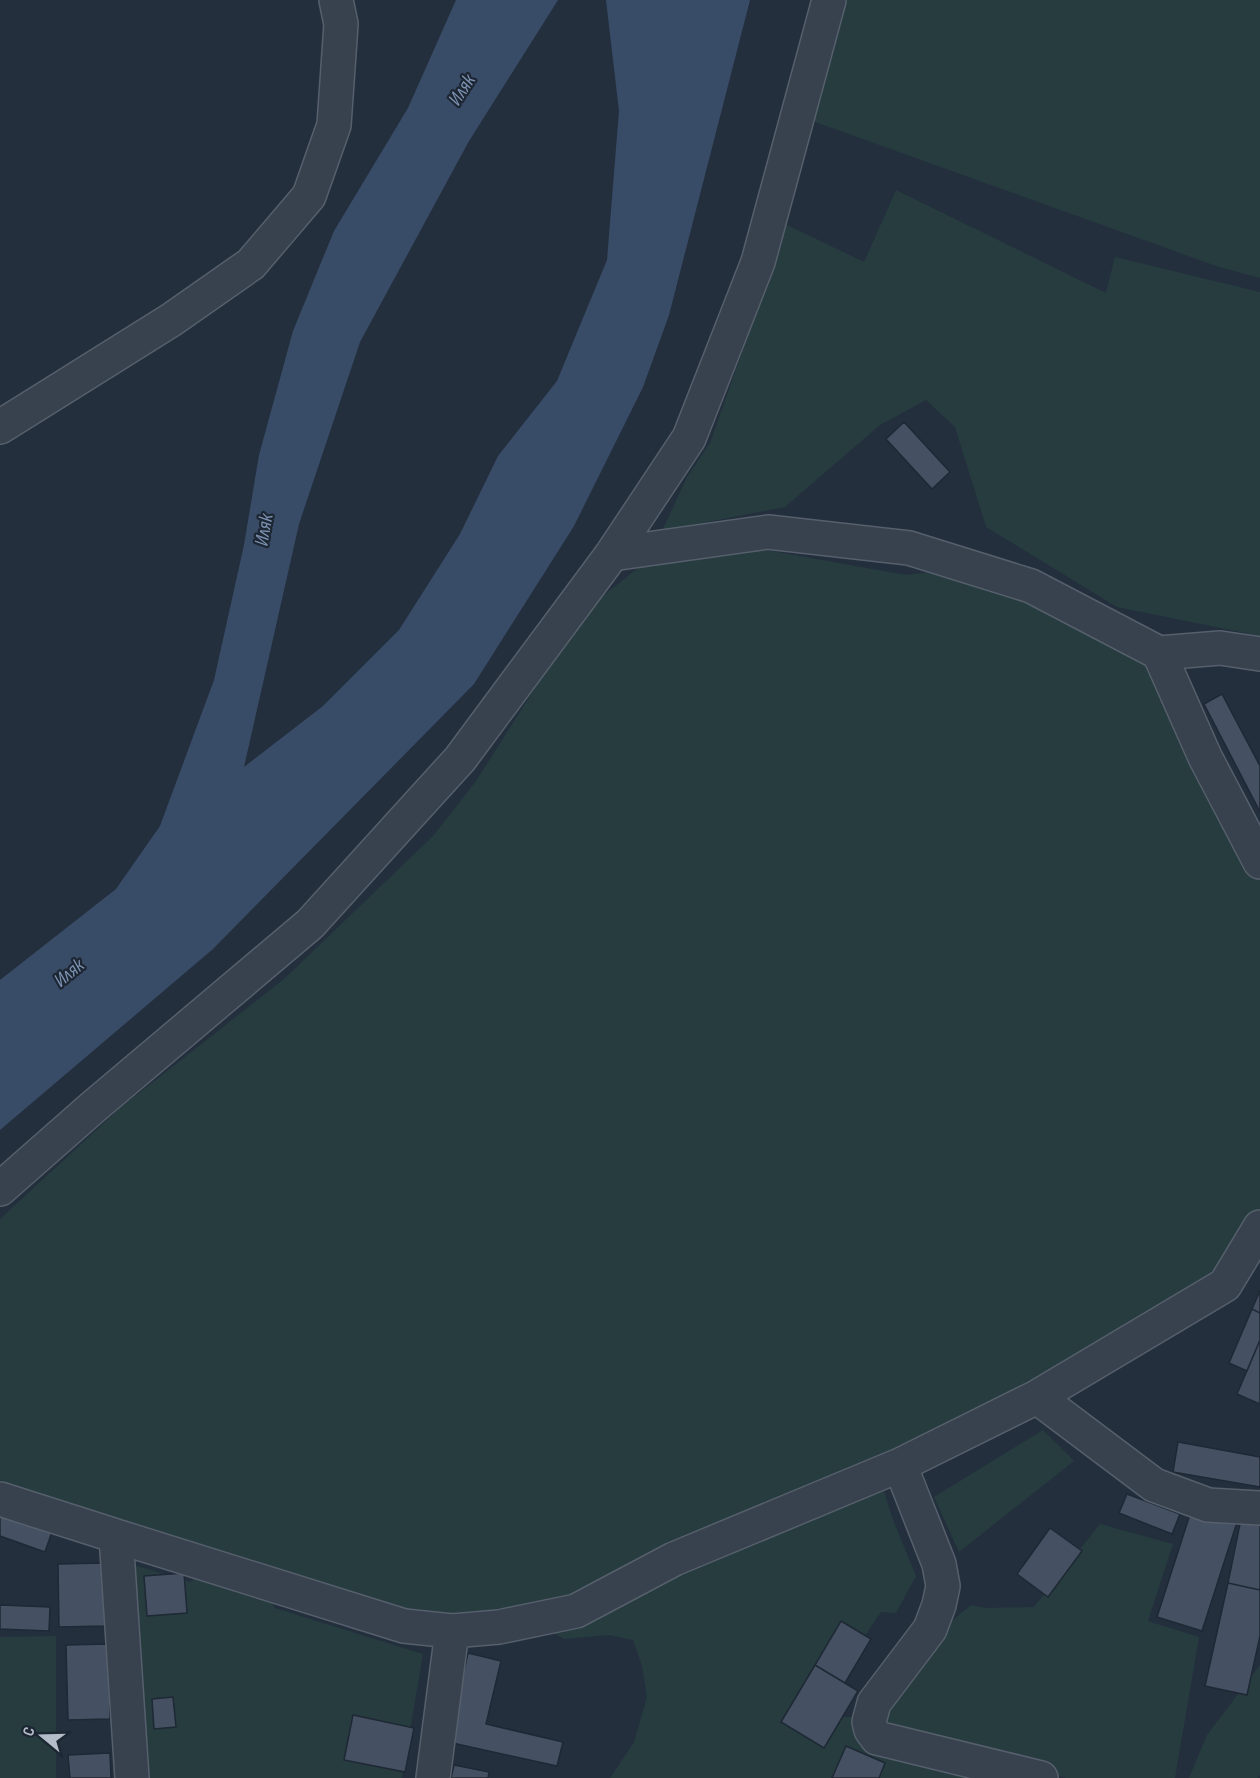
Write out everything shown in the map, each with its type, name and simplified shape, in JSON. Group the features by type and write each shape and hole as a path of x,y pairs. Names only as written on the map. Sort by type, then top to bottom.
{"lane":[{"path":"0,427 171,320 250,264 309,196 334,125 341,24 336,0"},
{"path":"0,1189 310,924 460,759 612,554 689,438 754,273 829,0"},
{"path":"612,554 768,532 909,548 1031,586 1158,652 1220,648 1260,654"},
{"path":"1158,652 1205,757 1260,862"},
{"path":"0,1499 404,1626 452,1631 499,1627 576,1611 674,1559 900,1466 1037,1397 1225,1285 1260,1227"},
{"path":"1037,1397 1154,1485 1208,1505 1260,1508"},
{"path":"900,1466 939,1564 943,1586 930,1629 874,1703 869,1722 871,1730 877,1738 1041,1778"},
{"path":"116,1536 132,1778"},
{"path":"433,1778 452,1631"}],"green space":[{"path":"837,0 1260,0 1260,278 1219,267 807,119"},
{"path":"896,190 1106,293 1115,257 1260,292 1260,636 1117,607 986,527 955,427 926,400 880,425 785,507 662,531 687,477 710,443 763,293 781,222 864,262"},
{"path":"766,550 906,575 998,564 1120,637 1187,713 1260,854 1260,1241 1234,1290 1140,1356 973,1433 881,1481 892,1517 916,1576 896,1613 881,1612 808,1720 886,1714 936,1634 971,1605 986,1608 1034,1607 1100,1524 1173,1544 1148,1621 1199,1637 1175,1778 1066,1778 930,1737 973,1778 610,1778 634,1742 647,1697 642,1666 633,1640 609,1635 564,1639 516,1611 451,1613 385,1625 132,1534 0,1480 0,1219 120,1108 284,979 433,836 476,781 584,611 648,560"},
{"path":"1043,1430 1074,1461 959,1552 934,1497"},
{"path":"131,1564 190,1582 199,1575 270,1598 275,1608 423,1654 402,1778 149,1778"},
{"path":"56,1636 56,1778 0,1778 0,1637"},
{"path":"1260,1665 1260,1774 1258,1778 1189,1778 1207,1735"}],"water":[{"name":"Иляк","path":"456,0 558,0 469,141 360,342 299,524 244,767 323,706 399,630 460,534 498,456 557,381 607,260 619,111 606,0 750,0 669,315 643,387 574,526 474,684 213,949 0,1130 0,980 116,889 160,826 214,680 244,545 259,455 293,331 334,231 408,108"}],"building":[{"path":"904,422 950,472 932,489 886,439"},
{"path":"1222,694 1260,766 1260,812 1204,704"},
{"path":"1260,1291 1260,1313 1252,1309"},
{"path":"1252,1309 1260,1313 1260,1340 1247,1371 1229,1363"},
{"path":"1260,1340 1260,1404 1237,1394"},
{"path":"1178,1442 1260,1457 1260,1487 1173,1472"},
{"path":"1127,1494 1180,1514 1172,1534 1119,1513"},
{"path":"1193,1505 1238,1519 1202,1631 1157,1617"},
{"path":"0,1507 54,1526 45,1552 0,1536"},
{"path":"1242,1514 1260,1518 1260,1590 1228,1583"},
{"path":"1050,1528 1082,1551 1048,1597 1017,1574"},
{"path":"105,1563 106,1626 59,1627 58,1564"},
{"path":"184,1573 187,1613 147,1616 144,1576"},
{"path":"1228,1583 1260,1590 1260,1636 1247,1695 1205,1686"},
{"path":"0,1605 50,1607 49,1631 0,1629"},
{"path":"841,1621 871,1639 845,1683 815,1665"},
{"path":"109,1644 110,1719 68,1720 66,1645"},
{"path":"468,1653 501,1661 486,1724 563,1742 557,1766 448,1742"},
{"path":"815,1665 858,1691 824,1748 781,1722"},
{"path":"173,1697 176,1727 154,1729 152,1699"},
{"path":"353,1715 414,1728 405,1772 344,1760"},
{"path":"846,1746 885,1763 879,1778 832,1778"},
{"path":"110,1753 111,1778 70,1778 68,1755"},
{"path":"454,1765 489,1772 488,1778 451,1778"}]}
